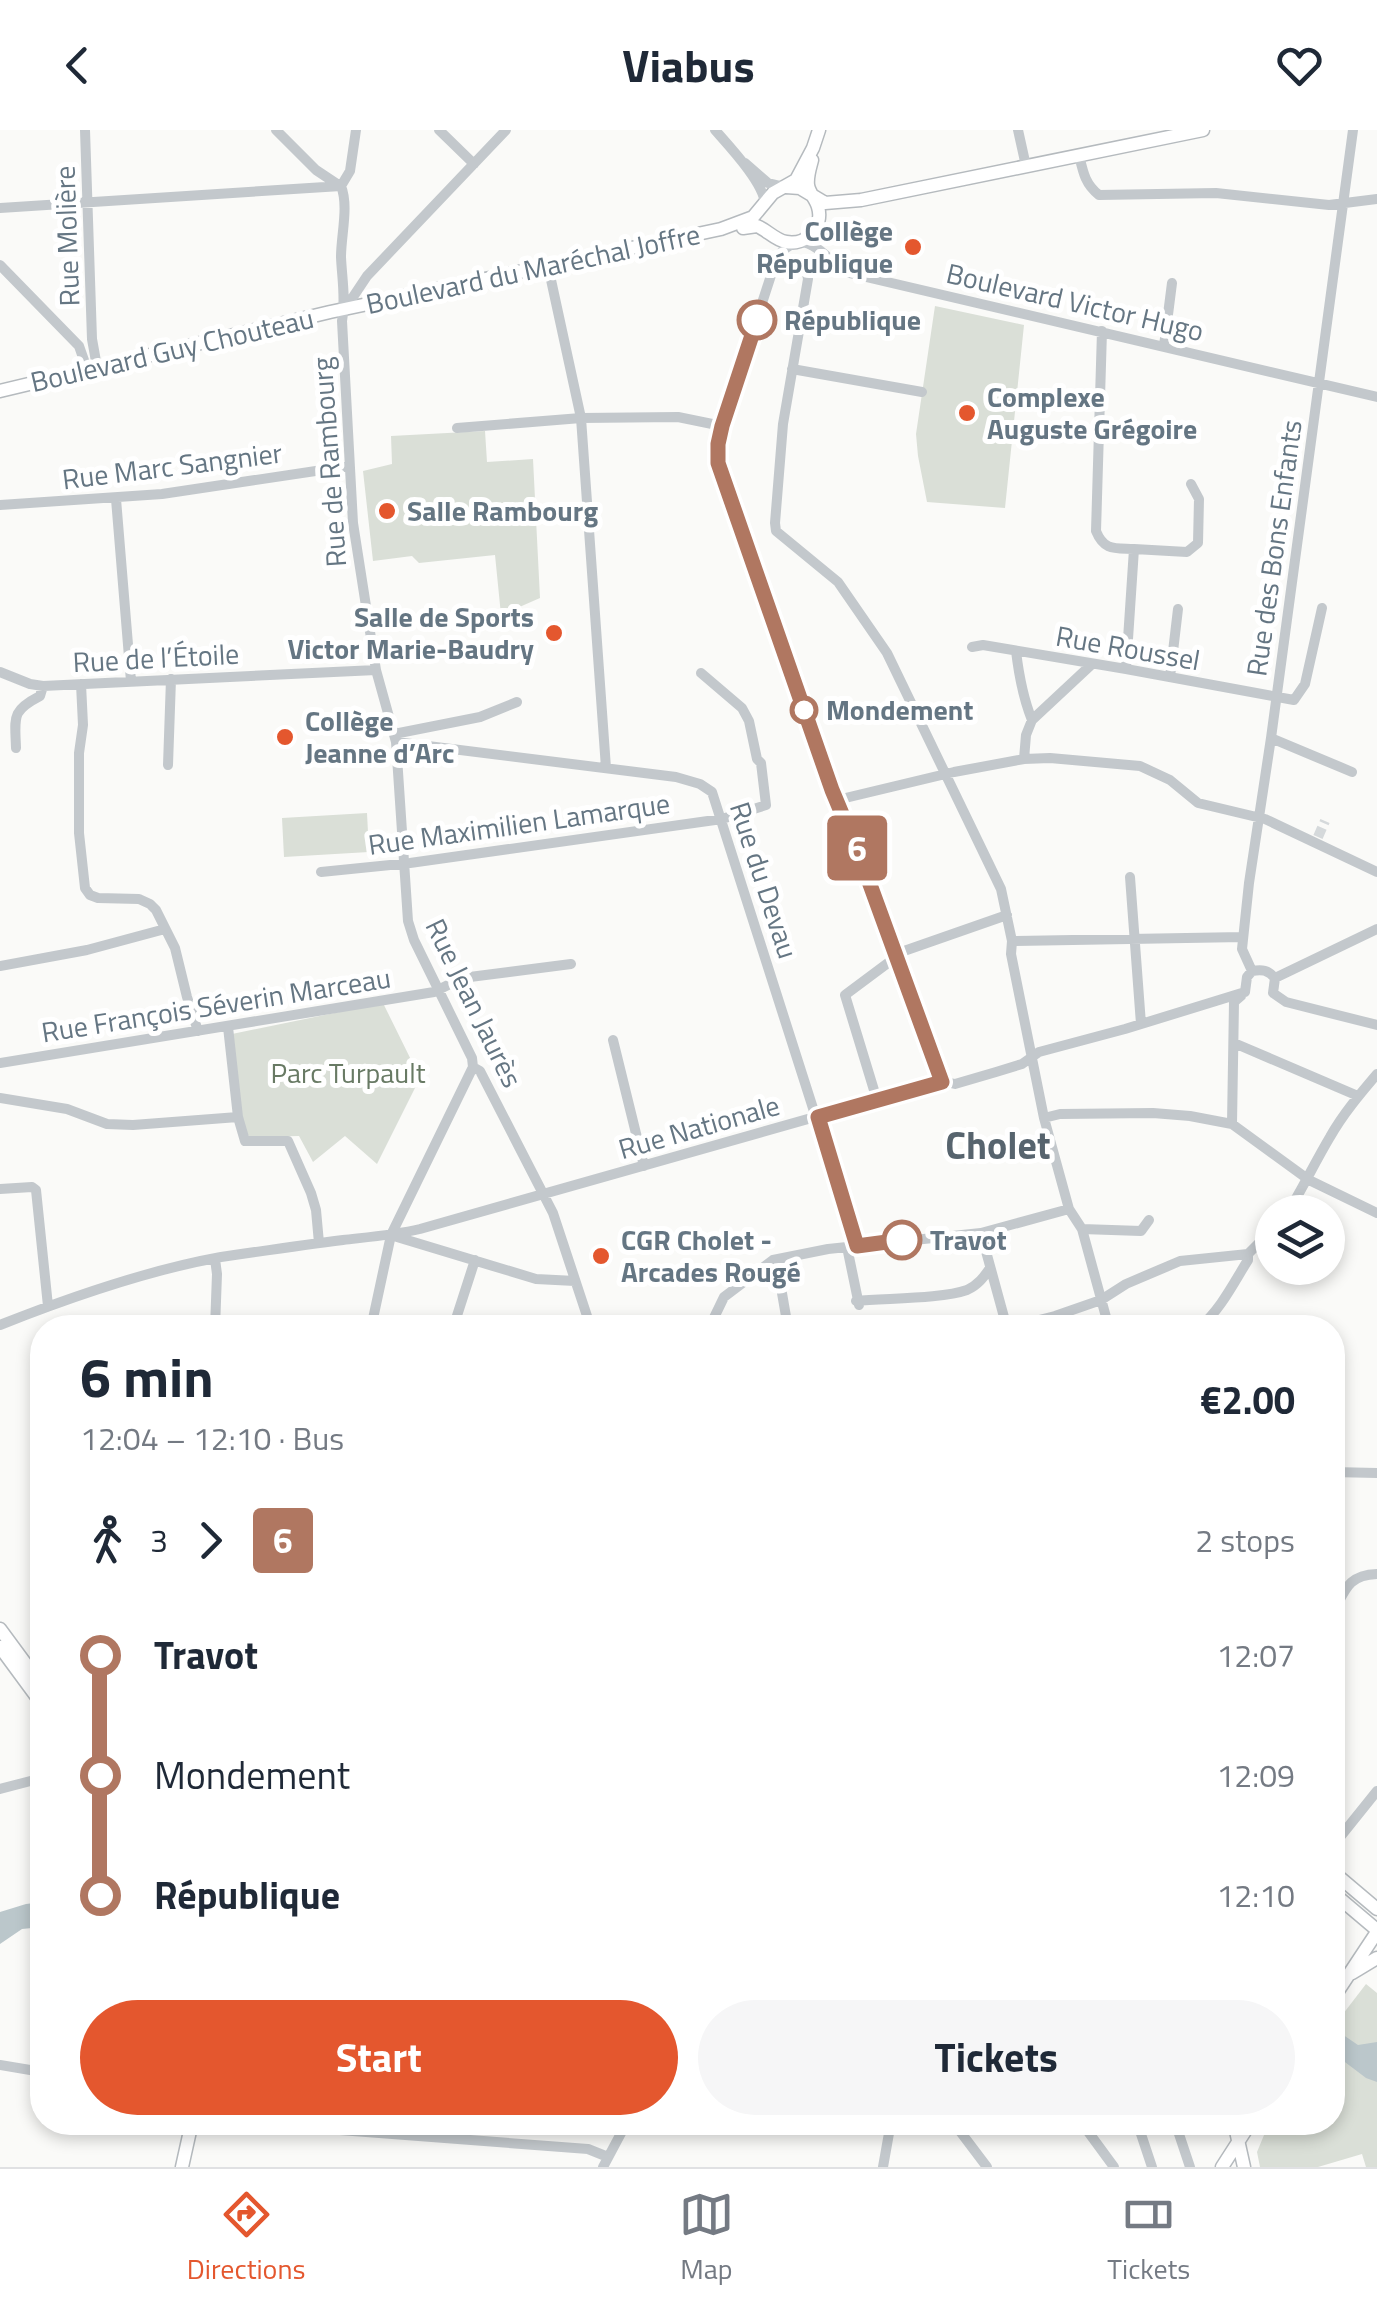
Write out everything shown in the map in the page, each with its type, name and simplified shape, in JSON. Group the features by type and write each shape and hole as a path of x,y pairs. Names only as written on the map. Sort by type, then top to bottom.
{"main road":[{"path":"819,130 796,180 773,193 765,204 764,220 770,234 782,241 797,242 810,236 833,210 860,200"},
{"path":"786,187 800,188 826,204 860,200 1204,130"},
{"path":"813,148 808,183 819,208 818,223"},
{"name":"Boulevard du Maréchal Joffre","path":"720,230 753,217 765,204"},
{"name":"Boulevard du Maréchal Joffre","path":"345,309 720,230 757,226 770,234"},
{"name":"Boulevard Guy Chouteau","path":"0,391 345,309"},
{"path":"0,1629 30,1670"},
{"path":"0,1647 30,1688"},
{"path":"1345,1883 1377,1909"},
{"path":"1345,1903 1377,1931 1345,1981"},
{"path":"1350,1974 1377,1958"},
{"path":"182,2167 189,2135"},
{"path":"1232,2135 1238,2144"},
{"path":"1236,2135 1244,2167"},
{"path":"1222,2167 1243,2135"}],"street":[{"name":"Rue Molière","path":"85,130 92,368"},
{"path":"276,130 316,170 341,186"},
{"name":"Rue de Rambourg","path":"356,130 350,171 341,186 345,196 342,321 357,556 376,670"},
{"path":"439,130 474,164"},
{"path":"345,309 367,276 506,130"},
{"path":"715,130 764,194 765,204"},
{"path":"1018,130 1026,166"},
{"name":"Rue des Bons Enfants","path":"1252,970 1242,949 1242,937 1353,130"},
{"path":"1080,156 1084,179 1099,195 1216,193 1329,205 1377,200"},
{"path":"742,162 768,182 786,187"},
{"path":"0,208 341,186"},
{"path":"818,223 818,237 828,255"},
{"path":"770,234 775,249 774,266"},
{"path":"797,242 782,251 774,266 722,426 718,463 836,800 942,1082"},
{"name":"Boulevard Victor Hugo","path":"797,242 814,246 849,273 1377,397"},
{"path":"0,265 80,346 92,368"},
{"path":"548,266 581,418 606,768"},
{"path":"806,268 808,279 783,424 776,531 838,582 888,653 1001,889 1007,939 1242,937"},
{"path":"1164,346 1172,283"},
{"path":"1102,330 1096,531 1100,542 1110,548 1187,552 1198,542 1199,499 1191,484"},
{"name":"Rue Molière","path":"80,346 92,339"},
{"path":"792,369 922,392"},
{"path":"456,428 581,418 678,417 722,426"},
{"name":"Rue Marc Sangnier","path":"0,506 182,492 349,466"},
{"path":"116,499 131,681"},
{"path":"1126,669 1134,549"},
{"path":"1276,697 1294,700 1304,684 1322,608"},
{"path":"1170,677 1178,609"},
{"name":"Rue Roussel","path":"972,647 983,645 1276,697"},
{"path":"1016,652 1019,678 1032,720"},
{"path":"1024,759 1032,720 1092,664"},
{"name":"Rue de l’Étoile","path":"0,672 44,686 376,670"},
{"name":"Rue Jean Jaurès","path":"376,670 395,738 408,921 414,940 473,1067 480,1071 544,1193 586,1315"},
{"name":"Rue Maximilien Lamarque","path":"322,872 722,819 766,805 761,763 749,720 742,708 702,673"},
{"path":"168,765 171,680"},
{"path":"81,684 79,818 84,888 93,897 140,899 150,904 176,948 198,1031"},
{"path":"16,748 18,711 40,696 44,686"},
{"path":"395,738 518,702"},
{"name":"Rue du Devau","path":"395,738 676,777 712,792 818,1117 852,1246 858,1304 965,1291 990,1268"},
{"path":"1271,738 1348,771"},
{"path":"836,800 1024,759 1140,766 1170,780 1198,803 1259,817 1316,840 1377,872"},
{"path":"1130,877 1140,1024"},
{"path":"877,1100 845,995 904,951 1002,917"},
{"path":"0,966 87,950 165,929"},
{"path":"1275,978 1377,929"},
{"path":"1012,941 1011,954 1044,1118 1068,1209 1082,1229 1105,1315"},
{"name":"Rue François Séverin Marceau","path":"0,1063 392,999 439,990 462,978 572,964"},
{"path":"1232,1124 1234,1002 1245,992 1246,977 1252,970 1270,972 1275,978 1273,993 1286,1002 1377,1025"},
{"name":"Rue Nationale","path":"391,1235 942,1082 955,1084 1022,1064 1039,1052 1245,992"},
{"path":"228,1027 238,1117 245,1141 288,1140 311,1193 319,1243"},
{"path":"613,1040 644,1166"},
{"path":"1234,1043 1358,1096"},
{"path":"374,1315 391,1235 473,1067"},
{"path":"1299,1195 1332,1134 1377,1074"},
{"path":"0,1098 67,1109 107,1124 238,1117"},
{"path":"1044,1118 1060,1114 1153,1113 1232,1124 1308,1180 1377,1213"},
{"path":"0,1190 36,1190 48,1306"},
{"path":"715,1315 724,1297 773,1260 852,1246 981,1232 1068,1209"},
{"path":"1082,1229 1141,1230 1149,1220"},
{"path":"981,1232 1003,1315"},
{"path":"0,1325 101,1288 215,1259 391,1235 536,1279 574,1282"},
{"path":"1058,1315 1101,1300 1126,1284 1180,1261 1248,1254 1255,1247"},
{"path":"1211,1315 1248,1260 1248,1254"},
{"path":"215,1259 216,1315"},
{"path":"458,1315 474,1260"},
{"path":"773,1260 786,1315"},
{"path":"1345,1472 1377,1473"},
{"path":"1345,1594 1361,1574 1377,1574"},
{"path":"0,1789 30,1781"},
{"path":"1345,1830 1377,1791"},
{"path":"0,2065 30,2070"},
{"path":"411,2135 588,2148 606,2162 620,2135"},
{"path":"883,2167 889,2135"},
{"path":"963,2135 986,2167"},
{"path":"1092,2135 1114,2167"},
{"path":"1141,2135 1152,2167"},
{"path":"1179,2135 1190,2167"}],"green space":[{"name":"Complexe Auguste Grégoire","path":"935,306 1024,325 1005,508 927,502 916,434"},
{"path":"485,431 487,462 533,459 540,598 501,615 495,555 419,563 412,556 373,561 363,471 392,464 391,436"},
{"path":"367,813 369,852 284,857 282,818"},
{"name":"Parc Turpault","path":"383,1003 420,1078 377,1164 345,1136 313,1162 299,1136 249,1137 240,1117 232,1034"},
{"path":"1366,1984 1377,1993 1377,2167 1366,2167 1362,2154 1318,2167 1260,2167 1257,2152 1264,2135 1345,2135 1345,2011"}],"shaded area":[{"path":"30,1904 30,1928 22,1929 0,1944 0,1912"},
{"path":"1345,2036 1358,2045 1377,2042 1377,2082 1345,2062"}],"tunnel":[{"path":"1318,837 1325,821"}],"bus line":[{"name":"6","path":"757,320 722,426 718,463 832,790 942,1082 818,1117 857,1246 902,1240"}],"place":[{"name":"Collège République","path":"913,247"},
{"name":"République","path":"757,320"},
{"name":"Complexe Auguste Grégoire","path":"967,413"},
{"name":"Salle Rambourg","path":"387,511"},
{"name":"Salle de Sports Victor Marie-Baudry","path":"554,633"},
{"name":"Mondement","path":"804,710"},
{"name":"Collège Jeanne d’Arc","path":"285,737"},
{"name":"Travot","path":"902,1240"},
{"name":"CGR Cholet - Arcades Rougé","path":"601,1256"}],"district":[{"name":"Cholet","path":"998,1146"}]}
